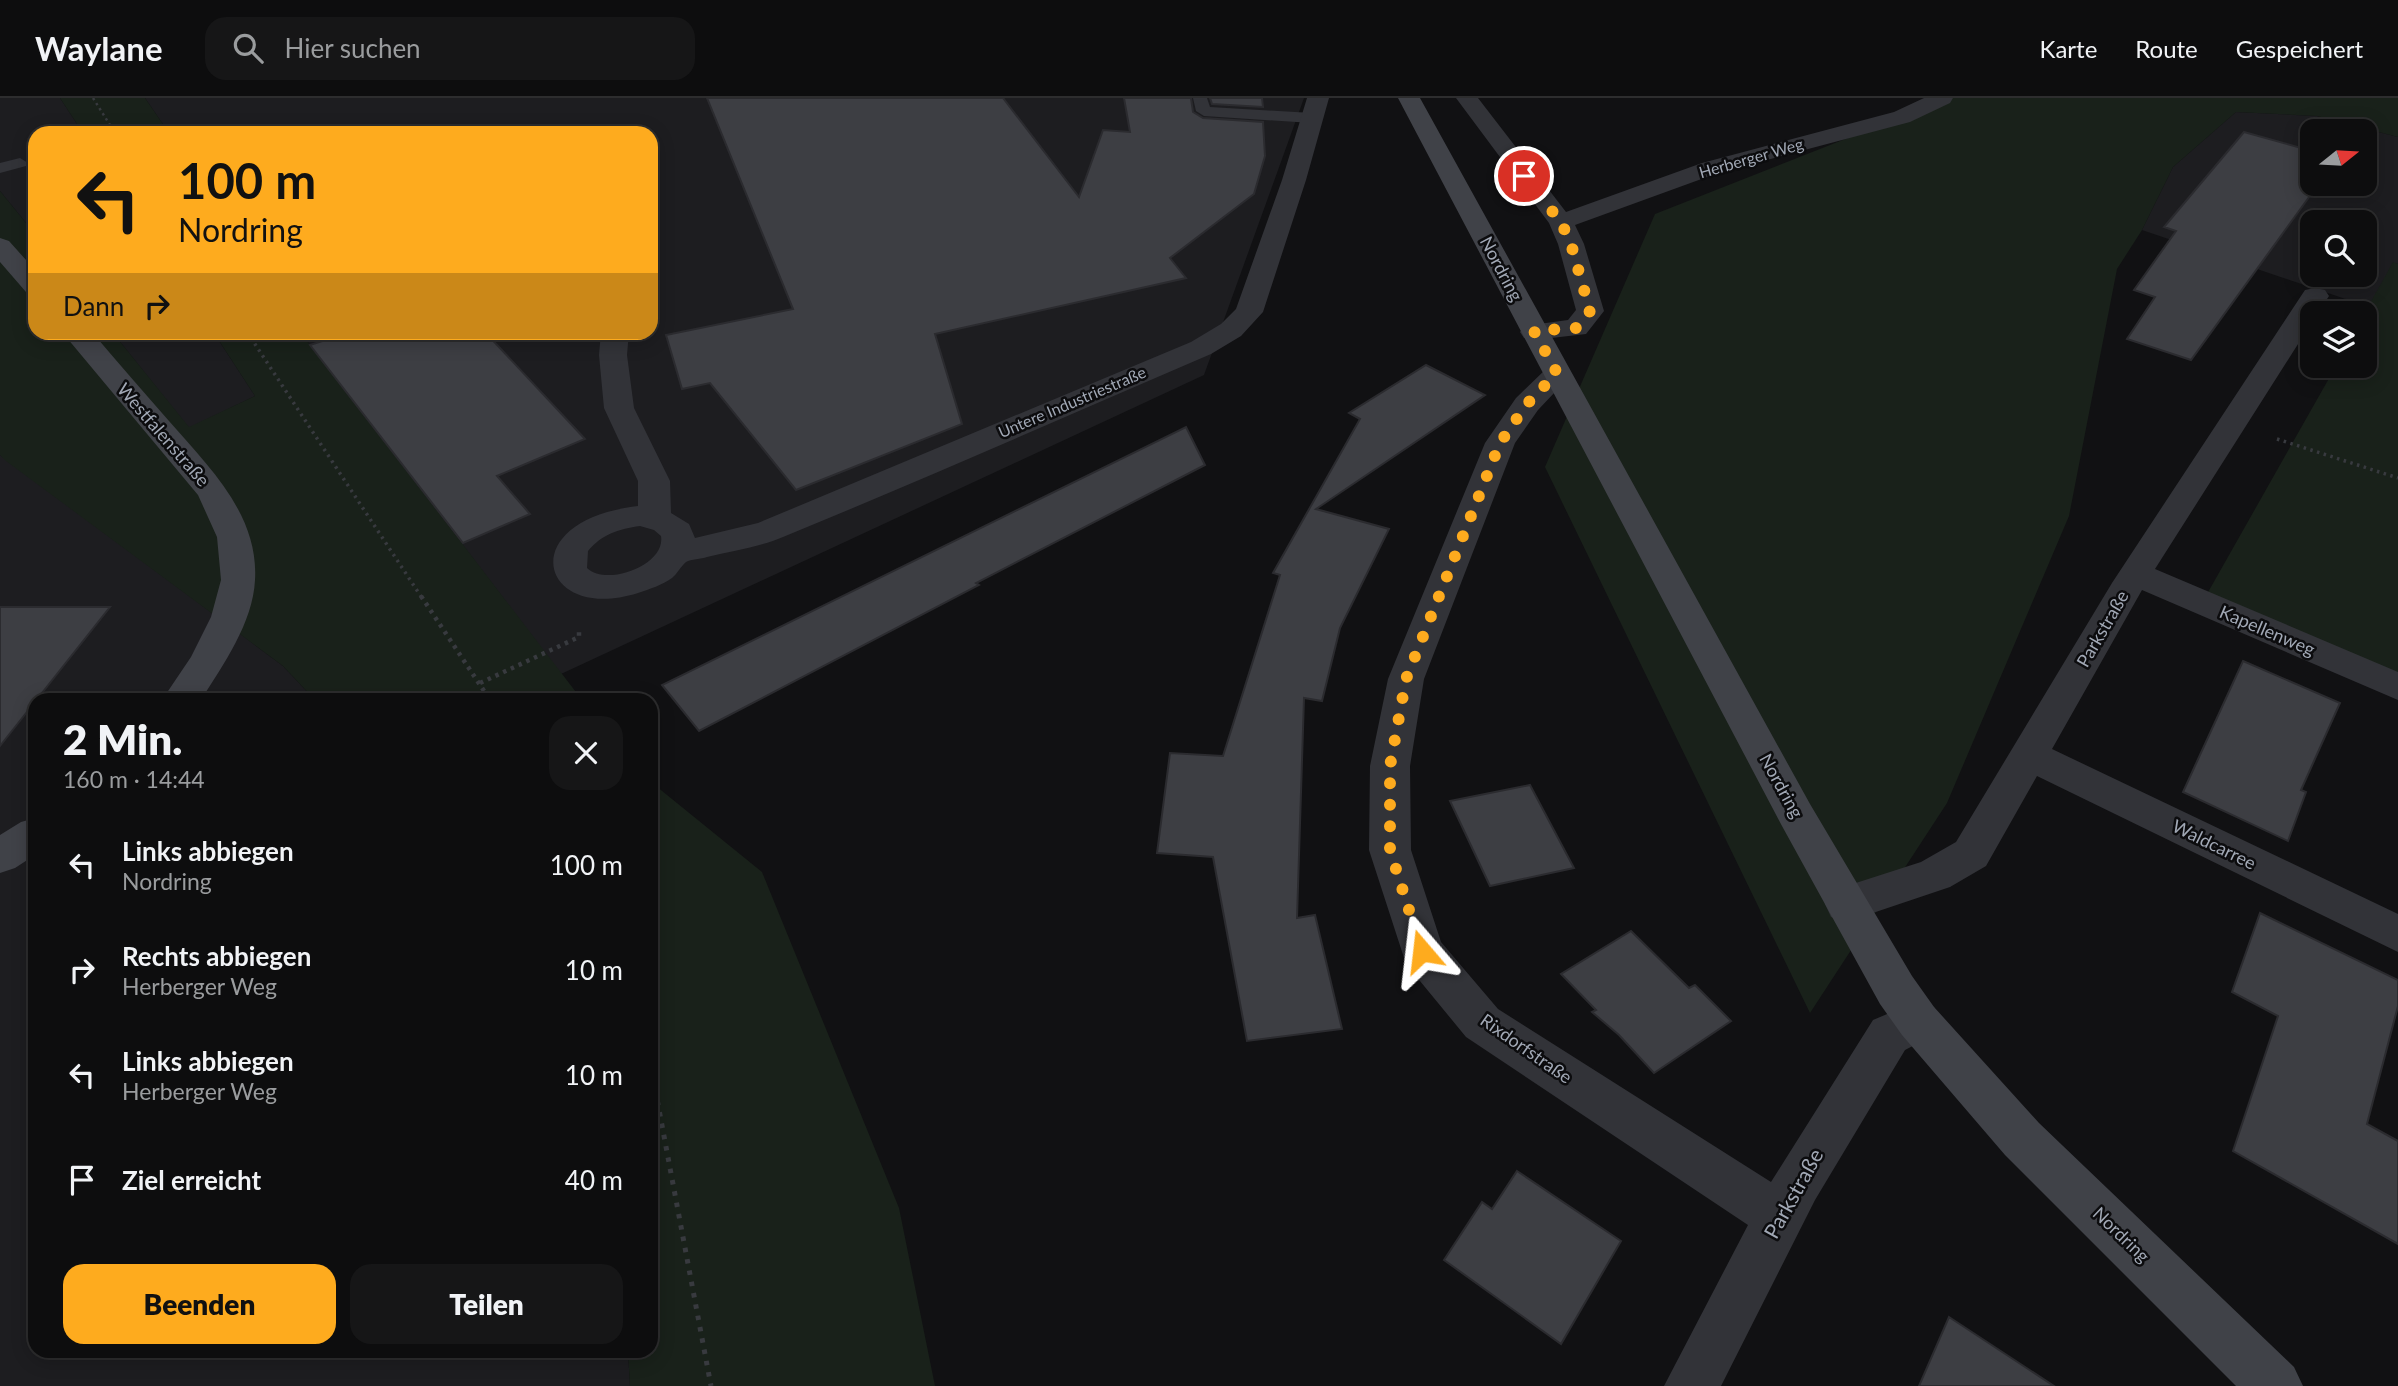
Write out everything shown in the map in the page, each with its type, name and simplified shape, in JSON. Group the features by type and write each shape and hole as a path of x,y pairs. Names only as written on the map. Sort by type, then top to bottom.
{"street":[{"name":"Nordring","path":"1409,98 1846,904 1896,990 1918,1021 2022,1139 2275,1386"},
{"path":"1466,98 1561,222 1571,244 1590,311 1576,328 1534,331"},
{"name":"Herberger Weg","path":"1561,222 1710,168 1902,117 1941,98"},
{"name":"Untere Industriestraße","path":"578,579 589,585 605,587 639,582 667,565 676,554 768,531 1201,348 1231,330 1249,312 1294,180 1315,108"},
{"path":"0,246 28,278"},
{"name":"Parkstraße","path":"1846,904 1935,875 1971,854 2136,574 2315,296"},
{"name":"Westfalenstraße","path":"83,340 213,492 234,537 238,580 229,617 206,663 186,693"},
{"path":"614,340 613,355 619,408 654,481 655,518"},
{"name":"Rixdorfstraße","path":"1557,373 1527,404 1500,443 1406,679 1390,766 1390,850 1422,951 1482,1023 1780,1217"},
{"path":"578,579 570,571 567,561 579,539 591,530 623,517 655,518 668,523 677,532 680,542 676,554"},
{"name":"Kapellenweg","path":"2136,574 2398,687"},
{"name":"Waldcarree","path":"2031,756 2398,934"},
{"path":"0,856 28,838"},
{"name":"Parkstraße","path":"1692,1386 1797,1183 1889,1035 1918,1021"}],"lane":[{"path":"1200,98 1204,111 1315,108"},
{"path":"1,168 20,163"}],"path":[{"path":"93,98 111,126"},
{"path":"252,340 486,693"},
{"path":"2234,421 2291,444 2398,478"},
{"path":"480,683 579,637 578,579"},
{"path":"658,1104 712,1386"}],"shaded area":[{"path":"0,98 60,98 78,126 28,126 28,225 0,191"},
{"path":"60,98 145,98 164,126 78,126"},
{"path":"145,98 1304,98 1204,375 561,674 306,340 658,340 658,126 164,126"},
{"path":"1935,98 2398,98 2398,137 2377,132 2377,119 2329,119 2317,116 2236,112 2173,167 2142,230 2117,269 2069,516 1947,803 1810,1013 1545,467 1655,214 1886,123"},
{"path":"2236,112 2317,116 2329,119 2300,119 2300,196 2377,196 2377,132 2398,137 2398,264 2393,263 2372,301 2351,301 2310,287 2377,287 2377,210 2300,210 2300,284 2142,230 2173,167"},
{"path":"0,191 28,225 28,340 119,340 189,427 255,396 219,340 306,340 577,693 308,693 283,666 0,455"},
{"path":"2393,262 2398,264 2398,674 2207,594 2329,378 2377,378 2377,301 2371,301"},
{"path":"119,340 219,340 255,396 189,428"},
{"path":"0,455 283,666 308,693 28,693 28,1358 628,1358 630,1386 0,1386"},
{"path":"658,788 762,872 899,1208 935,1386 630,1386 628,1358 658,1358"}],"building":[{"path":"707,98 1003,98 1079,197 1103,130 1130,132 1124,98 1191,98 1193,112 1203,118 1263,122 1265,156 1254,194 1170,258 1186,278 935,334 962,424 796,490 710,383 682,389 666,335 793,309"},
{"path":"1210,98 1262,98 1263,107 1212,104"},
{"path":"2244,132 2300,148 2300,196 2310,196 2191,360 2127,339 2155,297 2134,290 2176,231 2164,227"},
{"path":"325,340 492,340 585,439 497,476 530,514 463,543 310,345"},
{"path":"1426,365 1485,395 1316,509 1389,529 1340,628 1322,701 1304,698 1297,918 1315,915 1342,1029 1247,1041 1213,857 1157,853 1170,753 1223,756 1280,575 1273,573 1360,419 1349,413"},
{"path":"1186,427 1205,465 976,583 979,585 699,731 662,685"},
{"path":"0,607 110,607 42,693 28,693 28,711 0,746"},
{"path":"2243,661 2340,703 2301,790 2306,792 2288,841 2183,792"},
{"path":"1530,785 1574,868 1490,886 1450,801"},
{"path":"2260,913 2398,980 2398,1006 2367,1124 2398,1141 2398,1244 2233,1151 2278,1016 2232,992"},
{"path":"1631,931 1689,988 1695,985 1731,1021 1654,1073 1619,1035 1592,1012 1596,1010 1561,974"},
{"path":"1517,1171 1621,1241 1561,1344 1444,1260 1482,1202 1492,1209"},
{"path":"1949,1317 2054,1386 1919,1386"}],"route":[{"path":"1422,951 1390,850 1390,766 1406,679 1500,443 1527,404 1557,373 1534,331 1576,328 1590,311 1571,244 1561,222 1524,176"}]}
